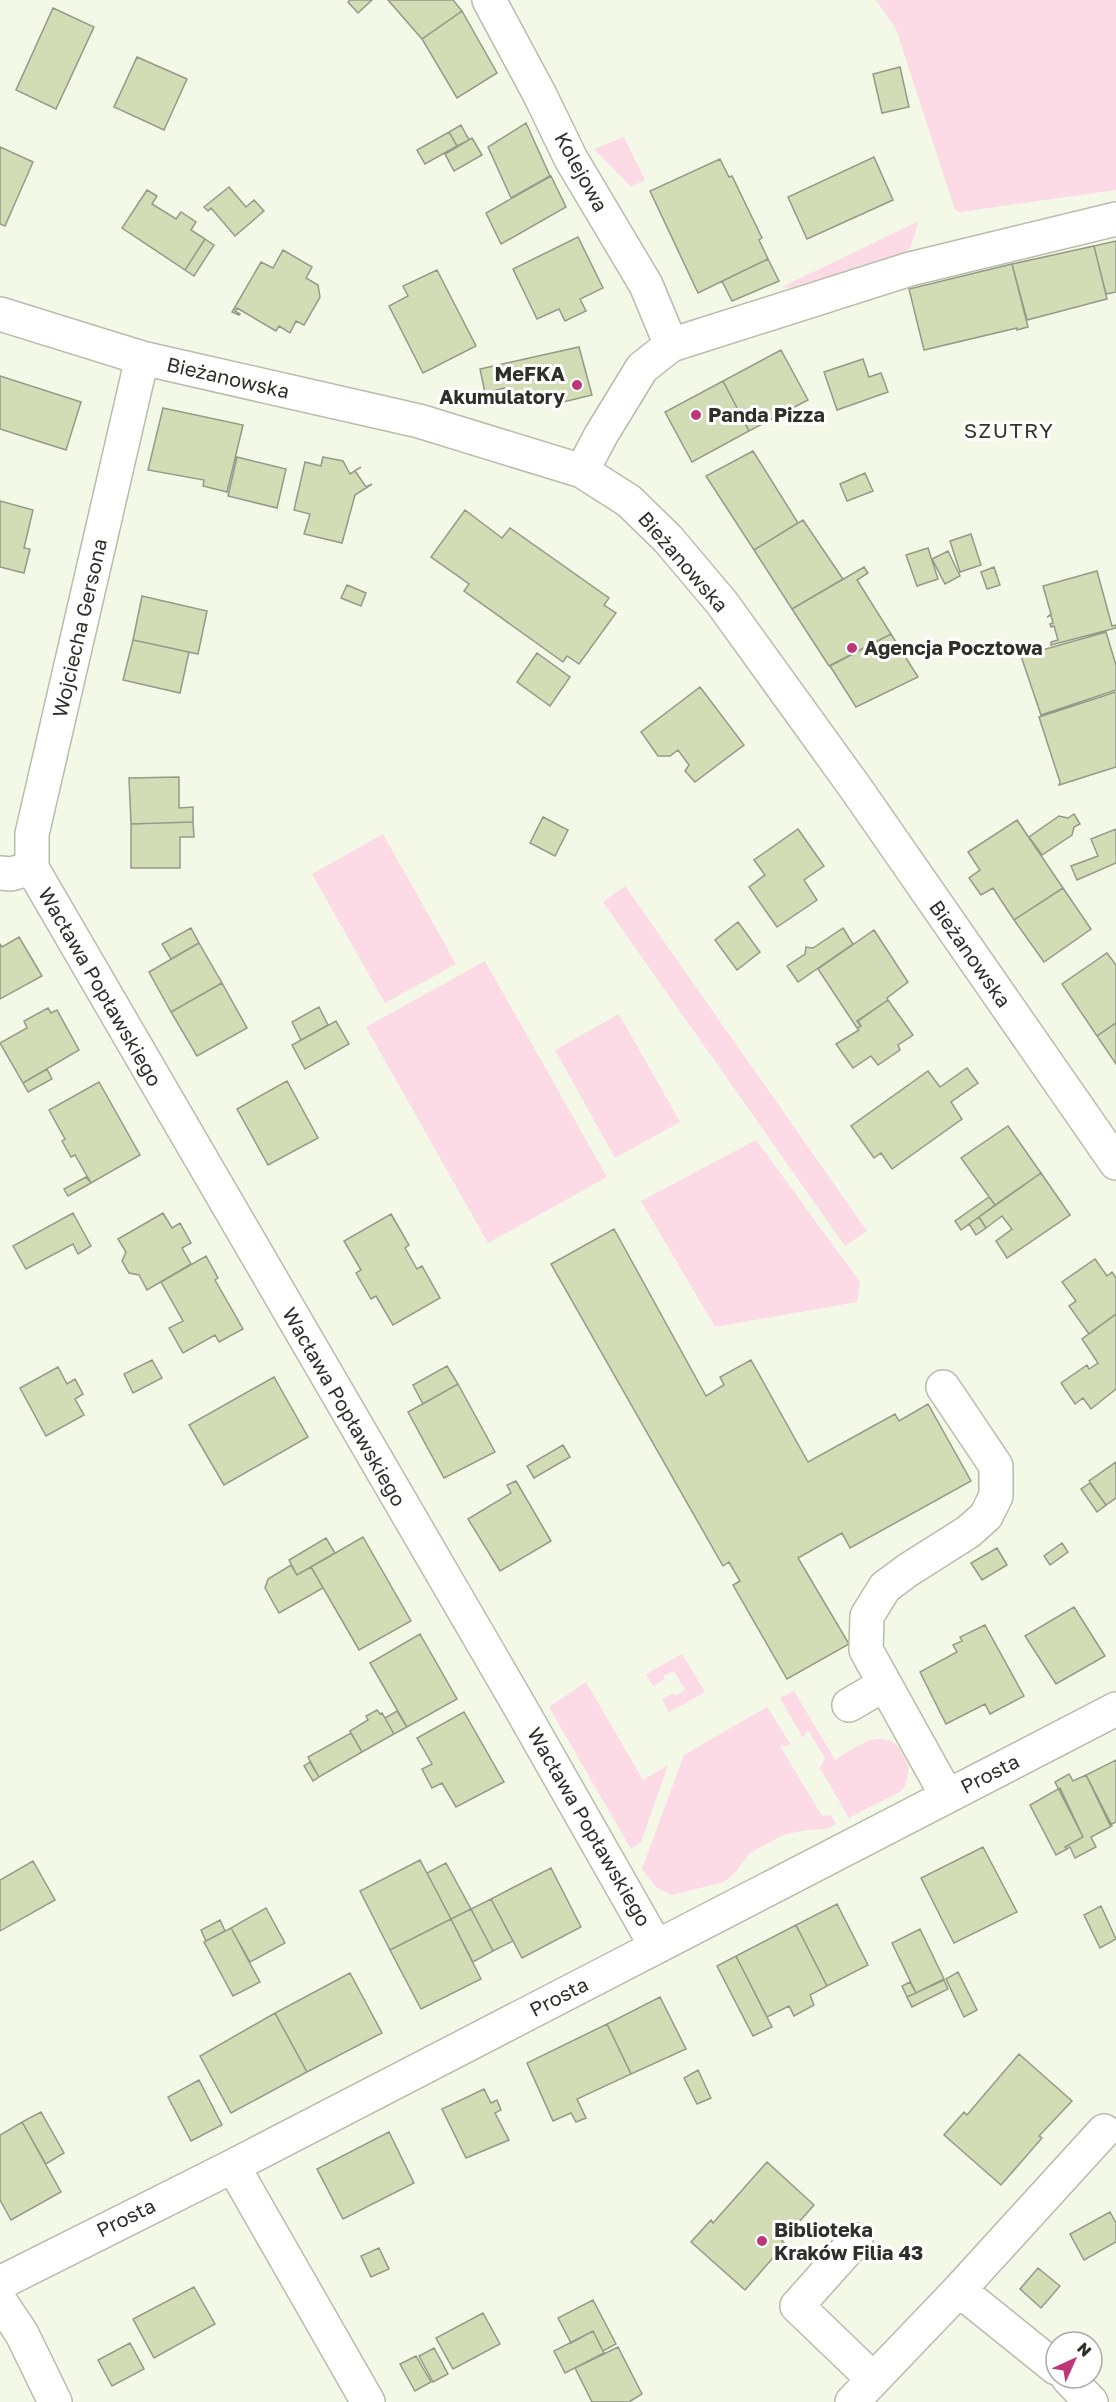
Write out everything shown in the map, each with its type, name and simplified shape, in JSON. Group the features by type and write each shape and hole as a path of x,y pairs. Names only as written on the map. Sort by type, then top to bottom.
{"street":[{"name":"Kolejowa","path":"489,0 571,159 646,285 671,345"},
{"path":"582,471 642,368 671,345 910,269 1116,219"},
{"name":"Bieżanowska","path":"0,314 142,358 419,421 582,471 637,509 668,539 722,603 857,790 1116,1163"},
{"name":"Wojciecha Gersona","path":"16,870 32,834 142,358"},
{"name":"Wacława Popławskiego","path":"16,870 516,1700 656,1946"},
{"path":"943,1387 996,1466 996,1496 986,1516 968,1532 885,1587 867,1616 866,1650 947,1796"},
{"path":"849,1705 885,1684"},
{"name":"Prosta","path":"0,2283 233,2166 1116,1709"},
{"path":"856,2240 797,2306 862,2391 1104,2131"},
{"path":"233,2166 368,2402"},
{"path":"959,2289 1044,2358"},
{"path":"0,2301 22,2334 55,2402"},
{"path":"1080,2390 1091,2402"}],"shaded area":[{"path":"876,0 1116,0 1116,190 960,212 955,210 896,29"},
{"path":"624,137 645,180 631,187 594,149"},
{"path":"919,221 910,248 901,255 789,288 782,287"},
{"path":"383,834 456,964 385,1003 312,874"},
{"path":"625,886 867,1231 845,1246 603,902"},
{"path":"485,961 607,1177 488,1243 366,1027"},
{"path":"619,1014 680,1122 615,1158 555,1050"},
{"path":"756,1140 860,1282 857,1302 715,1327 641,1201"},
{"path":"682,1654 705,1692 669,1712 662,1700 673,1693 675,1696 685,1690 674,1671 663,1676 665,1679 653,1686 646,1674"},
{"path":"586,1682 643,1780 668,1765 641,1842 631,1849 549,1707"},
{"path":"794,1691 835,1760 857,1746 874,1739 891,1741 898,1747 909,1768 905,1786 900,1792 849,1818 820,1768 825,1758 808,1730 803,1738 780,1698"},
{"path":"767,1707 791,1745 780,1746 822,1816 831,1815 836,1824 826,1829 783,1835 750,1853 735,1873 724,1882 672,1895 656,1887 642,1869 684,1755"}],"building":[{"path":"350,0 372,0 358,13 348,2"},
{"path":"388,0 453,0 462,11 422,39"},
{"path":"53,8 94,27 56,109 16,90"},
{"path":"462,11 497,73 457,98 422,39"},
{"path":"137,57 187,79 164,130 114,107"},
{"path":"900,67 909,107 882,113 873,74"},
{"path":"526,123 550,176 511,198 488,147"},
{"path":"461,125 469,140 457,146 449,132"},
{"path":"449,132 457,146 425,164 417,150"},
{"path":"472,138 482,155 454,171 445,154"},
{"path":"0,147 33,162 5,226 0,224"},
{"path":"874,157 893,200 807,239 788,197"},
{"path":"720,159 729,177 732,176 762,238 759,240 768,259 698,293 650,191"},
{"path":"551,176 566,207 501,244 486,213"},
{"path":"229,187 246,207 254,200 264,211 235,236 211,208 208,211 204,207"},
{"path":"147,190 157,196 152,204 176,219 181,212 196,222 191,230 205,239 185,270 122,228"},
{"path":"578,237 603,288 580,299 586,311 565,321 559,309 537,319 513,269"},
{"path":"205,239 214,245 194,276 185,270"},
{"path":"1116,241 1116,292 1106,294 1094,246"},
{"path":"1094,246 1107,299 1027,320 1012,264"},
{"path":"283,250 312,267 306,278 318,285 320,297 304,325 296,321 290,333 279,326 276,331 237,308 235,311 239,315 232,312 261,262 273,268"},
{"path":"768,259 779,281 732,301 722,281"},
{"path":"1012,264 1028,327 924,350 909,289"},
{"path":"437,270 476,346 423,373 389,306 408,296 403,286"},
{"path":"579,347 592,395 555,404 553,395 528,401 526,392 507,396 505,388 485,393 480,369"},
{"path":"781,350 808,400 749,431 723,381"},
{"path":"863,359 869,377 881,373 888,392 837,410 824,372"},
{"path":"0,376 81,402 66,450 0,429"},
{"path":"723,381 749,431 692,462 665,412"},
{"path":"163,408 243,425 227,492 203,486 204,480 148,470"},
{"path":"753,451 798,523 754,550 706,476"},
{"path":"237,457 286,469 277,508 228,496"},
{"path":"323,457 343,461 350,474 361,467 355,471 366,487 372,484 355,495 342,543 304,534 310,514 294,510 305,462 321,466"},
{"path":"865,473 873,491 847,501 840,484"},
{"path":"0,501 33,510 24,548 30,549 24,573 0,567"},
{"path":"465,510 502,538 510,528 609,598 604,605 616,613 579,664 567,656 563,662 464,591 469,584 431,557"},
{"path":"803,520 843,579 792,609 754,550"},
{"path":"971,534 981,565 960,572 950,541"},
{"path":"928,548 938,579 917,586 906,555"},
{"path":"948,551 960,576 945,584 932,559"},
{"path":"864,567 868,573 857,580 891,634 829,666 792,609"},
{"path":"994,567 1000,585 987,589 981,572"},
{"path":"1097,571 1112,626 1116,625 1116,628 1051,645 1051,642 1058,640 1054,626 1051,627 1050,624 1053,623 1051,615 1047,617 1051,614 1043,586"},
{"path":"347,585 366,593 361,606 341,598"},
{"path":"142,596 207,611 198,654 133,640"},
{"path":"1106,632 1116,665 1116,690 1041,715 1021,656"},
{"path":"891,634 918,677 856,707 830,666"},
{"path":"133,640 189,652 180,693 123,680"},
{"path":"537,653 570,677 550,706 517,682"},
{"path":"700,687 744,745 695,782 685,771 689,765 678,750 670,756 658,756 641,732"},
{"path":"1116,692 1116,767 1059,785 1060,782 1039,717"},
{"path":"179,777 179,808 193,807 193,822 131,824 129,778"},
{"path":"1074,814 1080,824 1074,827 1072,835 1042,855 1029,837 1059,816 1068,818"},
{"path":"543,817 568,830 555,856 530,843"},
{"path":"1017,820 1063,888 1014,920 993,888 981,895 969,878 980,870 968,852"},
{"path":"193,822 194,837 180,837 180,868 131,868 131,824"},
{"path":"798,829 824,866 804,880 817,900 777,927 749,887 765,875 754,860"},
{"path":"1116,829 1116,863 1077,880 1071,866 1098,856 1091,839"},
{"path":"1063,888 1091,929 1044,962 1014,920"},
{"path":"738,922 760,952 737,970 715,940"},
{"path":"191,928 199,943 171,959 162,944"},
{"path":"843,928 853,944 798,982 787,966 805,954 806,947 813,948"},
{"path":"874,930 908,982 887,998 888,1000 857,1021 861,1026 857,1028 818,969"},
{"path":"19,937 42,976 0,999 0,944 2,947"},
{"path":"199,943 222,983 171,1012 149,972"},
{"path":"1107,953 1116,965 1116,1023 1097,1036 1062,984"},
{"path":"222,983 247,1028 197,1056 171,1012"},
{"path":"888,1000 913,1035 898,1045 900,1050 878,1065 871,1056 853,1068 836,1044 859,1030 857,1028 861,1026 858,1021"},
{"path":"319,1007 328,1025 301,1040 292,1022"},
{"path":"48,1008 51,1013 57,1010 79,1050 23,1083 0,1043 27,1028 24,1021"},
{"path":"336,1021 349,1044 305,1069 292,1045"},
{"path":"1116,1023 1116,1064 1097,1036"},
{"path":"967,1068 978,1083 951,1102 962,1119 892,1169 881,1153 874,1158 851,1126 928,1071 940,1087"},
{"path":"47,1069 52,1079 28,1092 23,1083"},
{"path":"287,1081 318,1138 268,1165 237,1109"},
{"path":"99,1082 140,1155 91,1183 75,1155 71,1157 62,1141 65,1139 49,1110"},
{"path":"1008,1126 1041,1173 995,1205 961,1158"},
{"path":"1041,1173 1070,1215 1007,1258 996,1241 1012,1229 1002,1216 986,1228 979,1217"},
{"path":"86,1177 91,1183 68,1196 64,1189"},
{"path":"989,1197 995,1205 961,1230 955,1221"},
{"path":"73,1213 91,1246 78,1254 73,1244 26,1269 13,1246"},
{"path":"163,1213 172,1228 180,1223 191,1243 182,1248 191,1264 147,1290 139,1275 129,1273 122,1261 126,1252 118,1239"},
{"path":"391,1214 409,1245 405,1248 417,1269 422,1266 440,1298 393,1325 376,1296 371,1299 356,1273 361,1270 344,1241"},
{"path":"979,1217 986,1228 976,1235 969,1224"},
{"path":"614,1229 706,1396 724,1385 720,1377 751,1360 808,1462 895,1414 899,1421 928,1404 971,1481 850,1548 842,1533 798,1558 849,1644 787,1679 733,1585 740,1581 729,1562 723,1566 551,1264"},
{"path":"206,1256 218,1278 215,1280 243,1329 219,1342 215,1335 183,1353 169,1328 183,1321 161,1282"},
{"path":"1095,1259 1107,1276 1112,1272 1116,1278 1116,1314 1089,1334 1069,1306 1076,1301 1062,1282"},
{"path":"1116,1314 1116,1389 1091,1409 1083,1398 1075,1404 1061,1383 1087,1365 1089,1369 1098,1363 1082,1339"},
{"path":"152,1360 162,1378 133,1393 124,1374"},
{"path":"447,1366 458,1384 423,1404 413,1385"},
{"path":"58,1367 67,1384 75,1379 83,1394 75,1399 84,1415 46,1436 20,1388"},
{"path":"274,1377 308,1437 224,1485 189,1425"},
{"path":"458,1384 495,1452 444,1478 408,1412"},
{"path":"563,1445 570,1457 534,1478 527,1466"},
{"path":"1116,1462 1116,1498 1106,1505 1089,1481"},
{"path":"516,1481 551,1541 500,1571 468,1519 511,1493 507,1485"},
{"path":"1090,1483 1106,1505 1097,1512 1081,1489"},
{"path":"363,1537 411,1621 359,1650 311,1567"},
{"path":"326,1538 335,1553 297,1575 289,1560"},
{"path":"1062,1543 1068,1552 1050,1565 1044,1556"},
{"path":"997,1548 1007,1565 982,1580 971,1563"},
{"path":"291,1565 297,1575 311,1567 323,1588 279,1613 265,1588 268,1579"},
{"path":"1074,1607 1105,1656 1056,1684 1025,1636"},
{"path":"985,1625 1024,1696 990,1714 985,1704 946,1724 920,1672 957,1652 953,1645 962,1641 960,1637"},
{"path":"420,1634 457,1699 407,1727 370,1663"},
{"path":"377,1710 380,1714 382,1713 394,1734 362,1752 350,1731 368,1720 366,1716"},
{"path":"397,1711 407,1727 394,1734 385,1718"},
{"path":"464,1712 504,1782 456,1807 442,1783 432,1788 422,1769 432,1764 417,1738"},
{"path":"351,1733 362,1752 319,1777 308,1757"},
{"path":"1116,1760 1116,1822 1110,1825 1086,1775"},
{"path":"310,1762 319,1777 313,1781 304,1766"},
{"path":"1069,1774 1073,1781 1086,1775 1112,1826 1091,1837 1096,1847 1075,1858 1070,1847 1067,1849 1065,1847 1083,1837 1055,1782"},
{"path":"1060,1788 1083,1837 1056,1855 1030,1805"},
{"path":"983,1847 1017,1912 954,1943 921,1878"},
{"path":"420,1860 451,1919 390,1950 360,1891"},
{"path":"33,1861 55,1900 0,1931 0,1880"},
{"path":"446,1863 471,1909 451,1919 427,1873"},
{"path":"551,1868 581,1927 522,1958 491,1899"},
{"path":"491,1899 513,1941 493,1951 471,1909"},
{"path":"837,1904 868,1965 827,1986 796,1925"},
{"path":"1101,1906 1116,1939 1100,1948 1084,1915"},
{"path":"266,1908 285,1943 250,1962 231,1928"},
{"path":"471,1909 493,1951 473,1962 451,1919"},
{"path":"451,1919 481,1979 421,2009 390,1950"},
{"path":"220,1920 225,1931 206,1941 201,1930"},
{"path":"796,1925 827,1986 810,1995 814,2005 794,2016 789,2006 767,2017 736,1956"},
{"path":"231,1928 260,1982 233,1996 204,1942"},
{"path":"920,1929 944,1979 916,1993 892,1943"},
{"path":"736,1956 772,2027 753,2036 717,1966"},
{"path":"958,1972 977,2010 964,2017 946,1979"},
{"path":"350,1973 382,2033 307,2072 275,2013"},
{"path":"944,1980 948,1989 912,2007 907,1997"},
{"path":"910,1982 916,1993 907,1997 902,1986"},
{"path":"660,1997 686,2049 631,2074 607,2024"},
{"path":"275,2013 307,2072 231,2113 200,2056"},
{"path":"607,2024 631,2074 577,2099 586,2118 576,2122 571,2113 553,2121 527,2063"},
{"path":"1019,2054 1072,2101 1039,2136 1042,2138 1001,2185 944,2135 964,2112 967,2115"},
{"path":"698,2070 711,2098 697,2104 684,2078"},
{"path":"199,2080 222,2125 191,2141 168,2097"},
{"path":"484,2089 491,2103 497,2100 501,2110 495,2113 509,2140 466,2158 442,2109"},
{"path":"41,2112 64,2153 46,2164 22,2122"},
{"path":"22,2122 61,2192 11,2220 0,2200 0,2135"},
{"path":"389,2132 414,2183 343,2219 317,2169"},
{"path":"767,2162 814,2205 782,2241 785,2244 745,2290 691,2242 711,2220 713,2223"},
{"path":"1110,2212 1116,2223 1116,2242 1084,2260 1070,2234"},
{"path":"379,2248 389,2269 371,2277 361,2256"},
{"path":"1038,2268 1060,2286 1041,2308 1020,2289"},
{"path":"194,2287 215,2324 154,2358 133,2319"},
{"path":"593,2300 616,2344 603,2351 593,2331 571,2343 558,2318"},
{"path":"483,2313 500,2344 453,2369 436,2338"},
{"path":"593,2331 604,2353 565,2373 554,2351"},
{"path":"130,2343 144,2369 112,2386 98,2360"},
{"path":"618,2347 642,2394 629,2402 592,2402 575,2368"},
{"path":"434,2348 448,2374 433,2382 419,2356"},
{"path":"416,2356 431,2382 415,2391 400,2364"}],"place":[{"name":"MeFKA Akumulatory","path":"577,385"},
{"name":"Panda Pizza","path":"696,415"},
{"name":"Agencja Pocztowa","path":"852,648"},
{"name":"Biblioteka Kraków Filia 43","path":"762,2241"}],"district":[{"name":"SZUTRY","path":"1009,431"}]}
